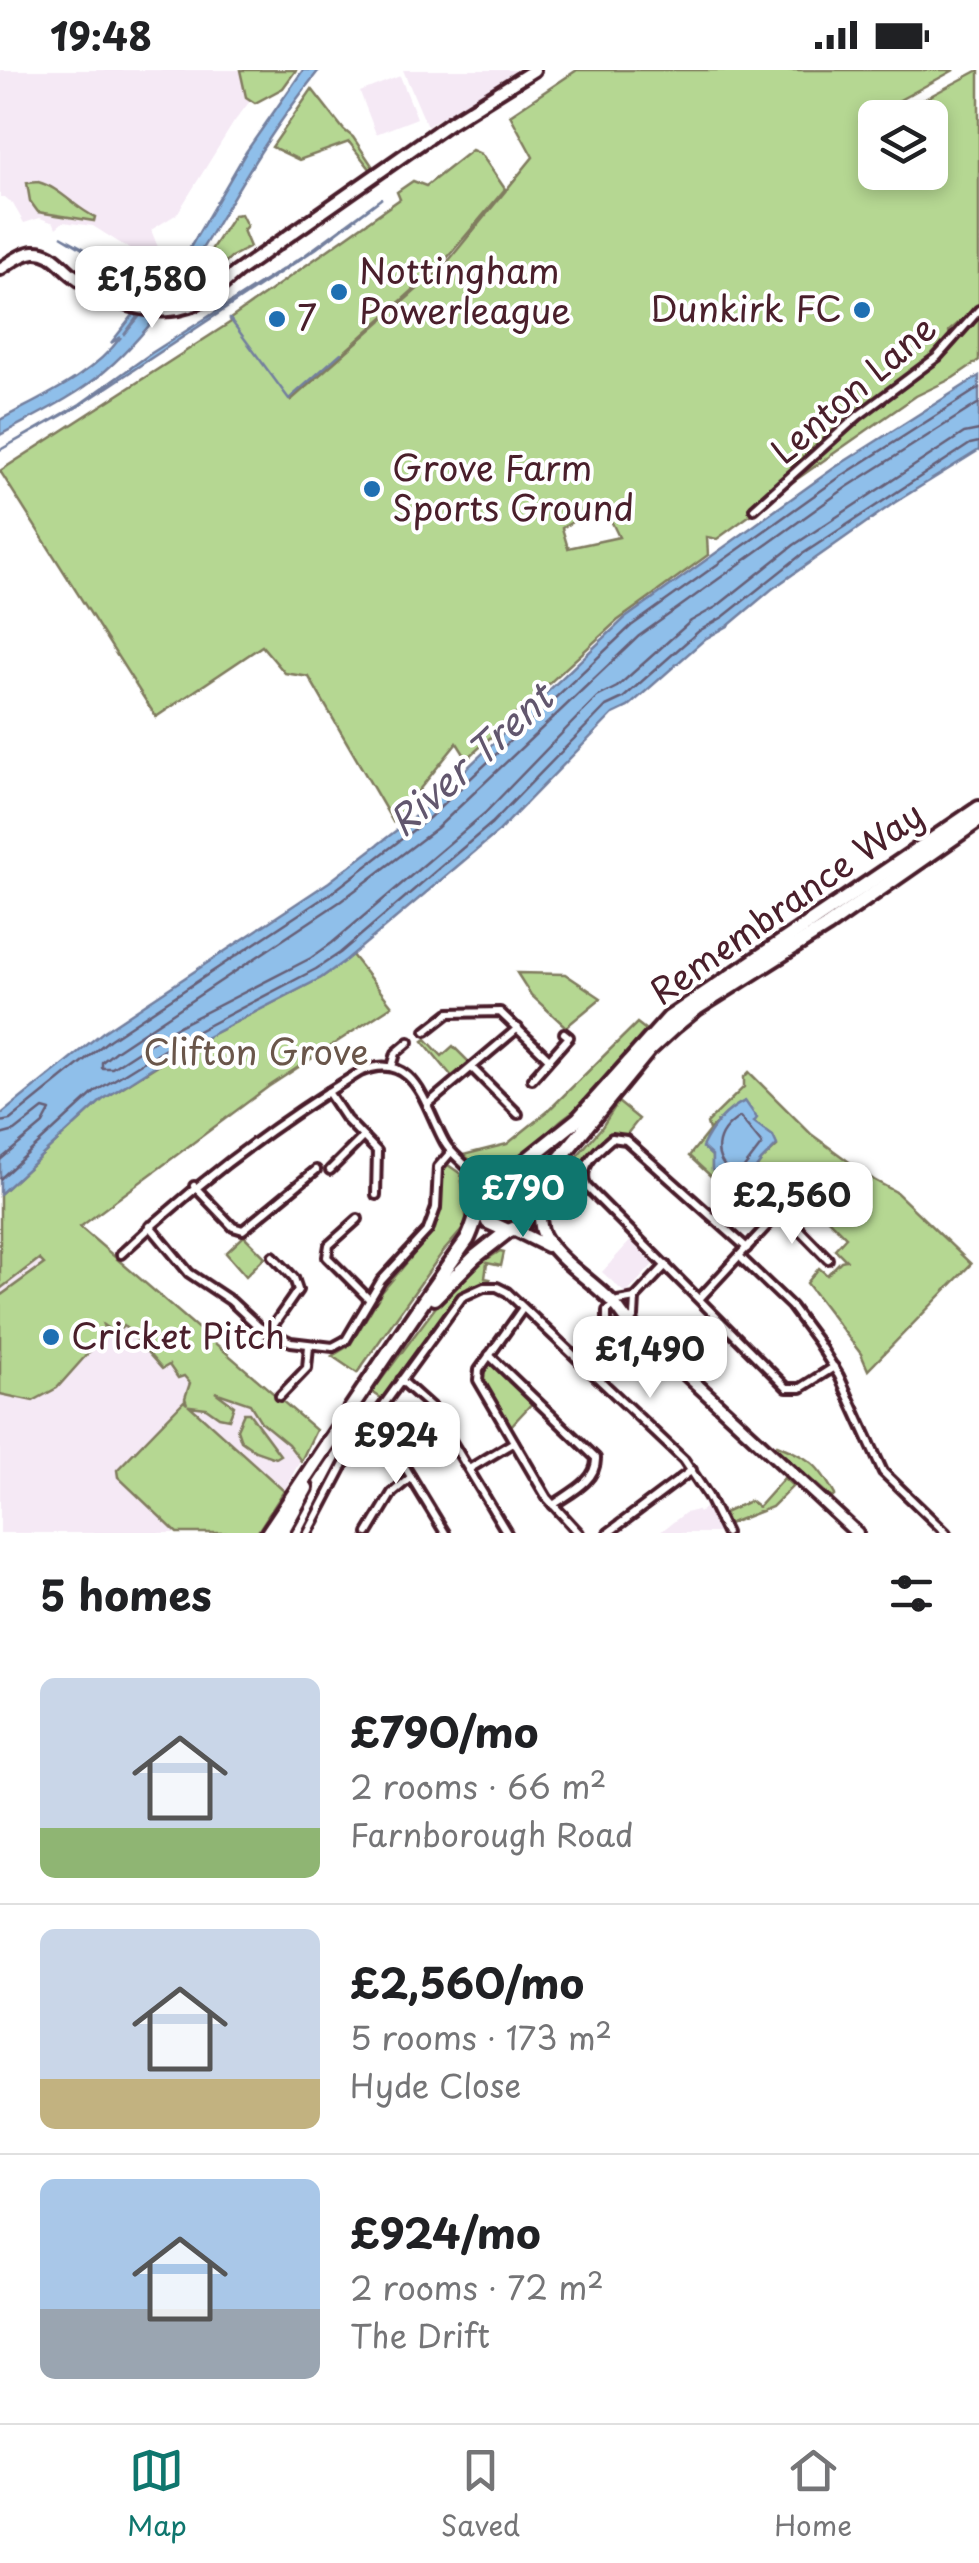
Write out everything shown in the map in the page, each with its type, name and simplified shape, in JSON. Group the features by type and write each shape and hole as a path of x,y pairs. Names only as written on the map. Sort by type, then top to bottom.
{"highway":[{"path":"825,921 877,870 979,798"},
{"name":"Remembrance Way","path":"535,1198 548,1173 649,1050 675,1026 941,840 979,808"},
{"name":"Remembrance Way","path":"941,840 979,820"},
{"path":"825,921 979,829"},
{"name":"Remembrance Way","path":"500,1180 578,1119 669,1018 825,921"},
{"path":"268,1533 367,1382 467,1240 482,1200 500,1180 520,1182 535,1198 528,1220 475,1256 408,1325"},
{"path":"482,1200 488,1222 512,1231"},
{"path":"281,1533 314,1468"}],"street":[{"path":"0,270 25,254 46,254 82,282 133,306 151,311 180,308 213,290 451,122 534,70"},
{"path":"172,266 213,290"},
{"name":"Lenton Lane","path":"757,507 858,416 937,357 979,310"},
{"path":"428,1026 449,1013 496,1011 503,1013 549,1059"},
{"path":"428,1104 518,1028"},
{"path":"534,1073 569,1037 564,1033"},
{"path":"392,1067 394,1056 407,1046"},
{"path":"123,1249 194,1186 285,1118 366,1070 392,1067 412,1080 451,1152 472,1173 482,1200"},
{"path":"473,1069 513,1113"},
{"path":"328,1092 342,1115 378,1154 372,1182 376,1195"},
{"path":"333,1164 364,1137"},
{"path":"747,1248 620,1138 612,1138 584,1170 583,1181 787,1388 801,1388 834,1367"},
{"path":"150,1226 195,1278 231,1301 268,1333 328,1348 342,1343 381,1281 428,1230 436,1208 438,1166 451,1152"},
{"path":"194,1186 233,1227 242,1230 311,1172"},
{"path":"472,1173 500,1180"},
{"path":"535,1198 542,1232 556,1252 615,1304 627,1324 637,1329 857,1533"},
{"path":"700,1298 789,1202"},
{"path":"781,1210 828,1259"},
{"path":"353,1221 329,1245 327,1257 370,1300"},
{"path":"512,1231 556,1252"},
{"path":"739,1256 791,1306 834,1367 883,1472 946,1533"},
{"path":"268,1333 298,1290 277,1258"},
{"path":"608,1328 607,1312 615,1304 635,1298 666,1264"},
{"path":"308,1533 346,1458 468,1292 496,1287 578,1359 692,1470 726,1533"},
{"path":"578,1359 608,1328 627,1324 634,1317 635,1298"},
{"path":"523,1308 488,1355 478,1380 553,1505 579,1533"},
{"path":"285,1394 307,1368 308,1346"},
{"path":"488,1355 596,1458 594,1473 553,1505"},
{"path":"402,1380 431,1407 507,1533"},
{"path":"372,1420 385,1434 444,1533"},
{"path":"469,1469 514,1442"},
{"path":"608,1533 692,1470"},
{"path":"368,1533 392,1492 411,1478"}],"shaded area":[{"path":"0,70 274,70 234,122 177,214 151,230 166,267 93,226 63,222 56,228 54,223 40,218 24,223 13,204 0,197"},
{"path":"403,70 521,70 427,126"},
{"path":"400,76 417,118 376,134 360,92"},
{"path":"633,1238 656,1261 626,1294 602,1272"},
{"path":"39,1259 288,1409 316,1430 257,1533 0,1533 0,1289"},
{"path":"707,1506 720,1533 659,1533 685,1513 699,1513"}],"green space":[{"path":"240,70 296,70 283,88 255,103 246,97"},
{"path":"577,70 954,70 900,100 858,100 858,190 948,190 948,100 923,100 979,70 979,306 949,331 950,339 929,360 850,417 749,507 753,513 717,539 707,537 708,555 617,621 467,759 457,743 393,822 309,677 285,673 262,646 156,717 0,471 231,322 230,319 400,199 397,192 413,181 426,186 472,150 481,154 505,189 442,264 290,401 446,264 533,157 510,115","holes":["603,504 619,537 568,548 562,528"]},
{"path":"312,89 353,137 373,167 371,170 349,142 299,160 272,147"},
{"path":"38,182 95,217 94,221 38,212 30,201 27,183"},
{"path":"241,214 250,247 231,257 205,281 198,277 201,265 234,215"},
{"path":"979,314 979,360 916,396 777,493 862,417 941,357"},
{"name":"Clifton Grove","path":"352,955 392,1006 268,1087 80,1227 316,1430 301,1461 288,1444 261,1422 250,1404 215,1392 234,1406 229,1419 206,1408 190,1406 284,1491 257,1533 177,1533 118,1477 117,1470 184,1401 187,1404 190,1383 184,1376 178,1378 169,1365 162,1369 124,1326 115,1333 103,1325 106,1333 57,1388 33,1401 0,1394 0,1296 44,1264 39,1259 0,1289 0,1194 102,1100 182,1050 321,978"},
{"path":"517,973 565,974 601,998 566,1027 531,995"},
{"path":"637,1023 646,1030 585,1102 528,1152 504,1166 492,1167 463,1155 507,1144 547,1112"},
{"path":"426,1039 442,1056 453,1046 471,1064 454,1079 423,1041"},
{"path":"749,1072 811,1134 896,1192 971,1264 868,1370 861,1354 807,1283 819,1268 827,1275 846,1260 835,1249 846,1237 803,1194 792,1204 786,1199 774,1211 750,1191 739,1202 689,1156 709,1131 703,1147 712,1156 712,1170 739,1193 761,1161 777,1146 772,1136 732,1109 709,1130 707,1123 744,1087 744,1077"},
{"path":"618,1102 639,1119 627,1134 611,1138 588,1157 578,1181 582,1187 551,1186 602,1127"},
{"path":"448,1165 461,1174 467,1224 357,1373 332,1356 350,1345 382,1292 435,1229 441,1207 442,1172"},
{"path":"508,1186 522,1191 527,1205 522,1219 508,1224 494,1219 489,1205 494,1191"},
{"path":"244,1236 265,1257 246,1276 226,1253"},
{"path":"504,1252 501,1266 487,1263 487,1283 471,1285 455,1299 384,1400 372,1392 444,1296 484,1257"},
{"path":"490,1360 534,1401 509,1428 484,1386"},
{"path":"244,1413 249,1413 280,1455 275,1458 255,1451 241,1441 237,1429"},
{"path":"777,1445 812,1463 835,1495 832,1498 775,1448"},
{"path":"784,1478 793,1486 772,1507 728,1524 724,1513 750,1501 758,1507"}],"water":[{"path":"303,70 319,70 271,135 193,264 153,320 93,381 0,435 0,420 65,384 109,351 121,337 111,343 152,291 61,236 153,286 164,280 124,335 174,275 246,152"},
{"path":"382,198 317,248 79,406 0,450 80,404 150,354 305,255"},
{"path":"979,376 979,450 894,503 705,639 628,707 613,714 498,832 346,960 321,978 172,1055 102,1100 0,1194 0,1115 103,1032 329,882 423,810 624,619 834,468"},
{"path":"745,1101 757,1118 754,1122 773,1136 777,1145 738,1193 712,1170 712,1156 702,1147 719,1121"}],"waterway":[{"path":"230,319 289,399 341,353"}],"place":[{"name":"Nottingham Powerleague","path":"339,292"},
{"name":"Dunkirk FC","path":"862,310"},
{"name":"7","path":"277,319"},
{"name":"Grove Farm Sports Ground","path":"372,489"},
{"name":"Cricket Pitch","path":"51,1337"}],"water label":[{"name":"River Trent","path":"471,761"}]}
